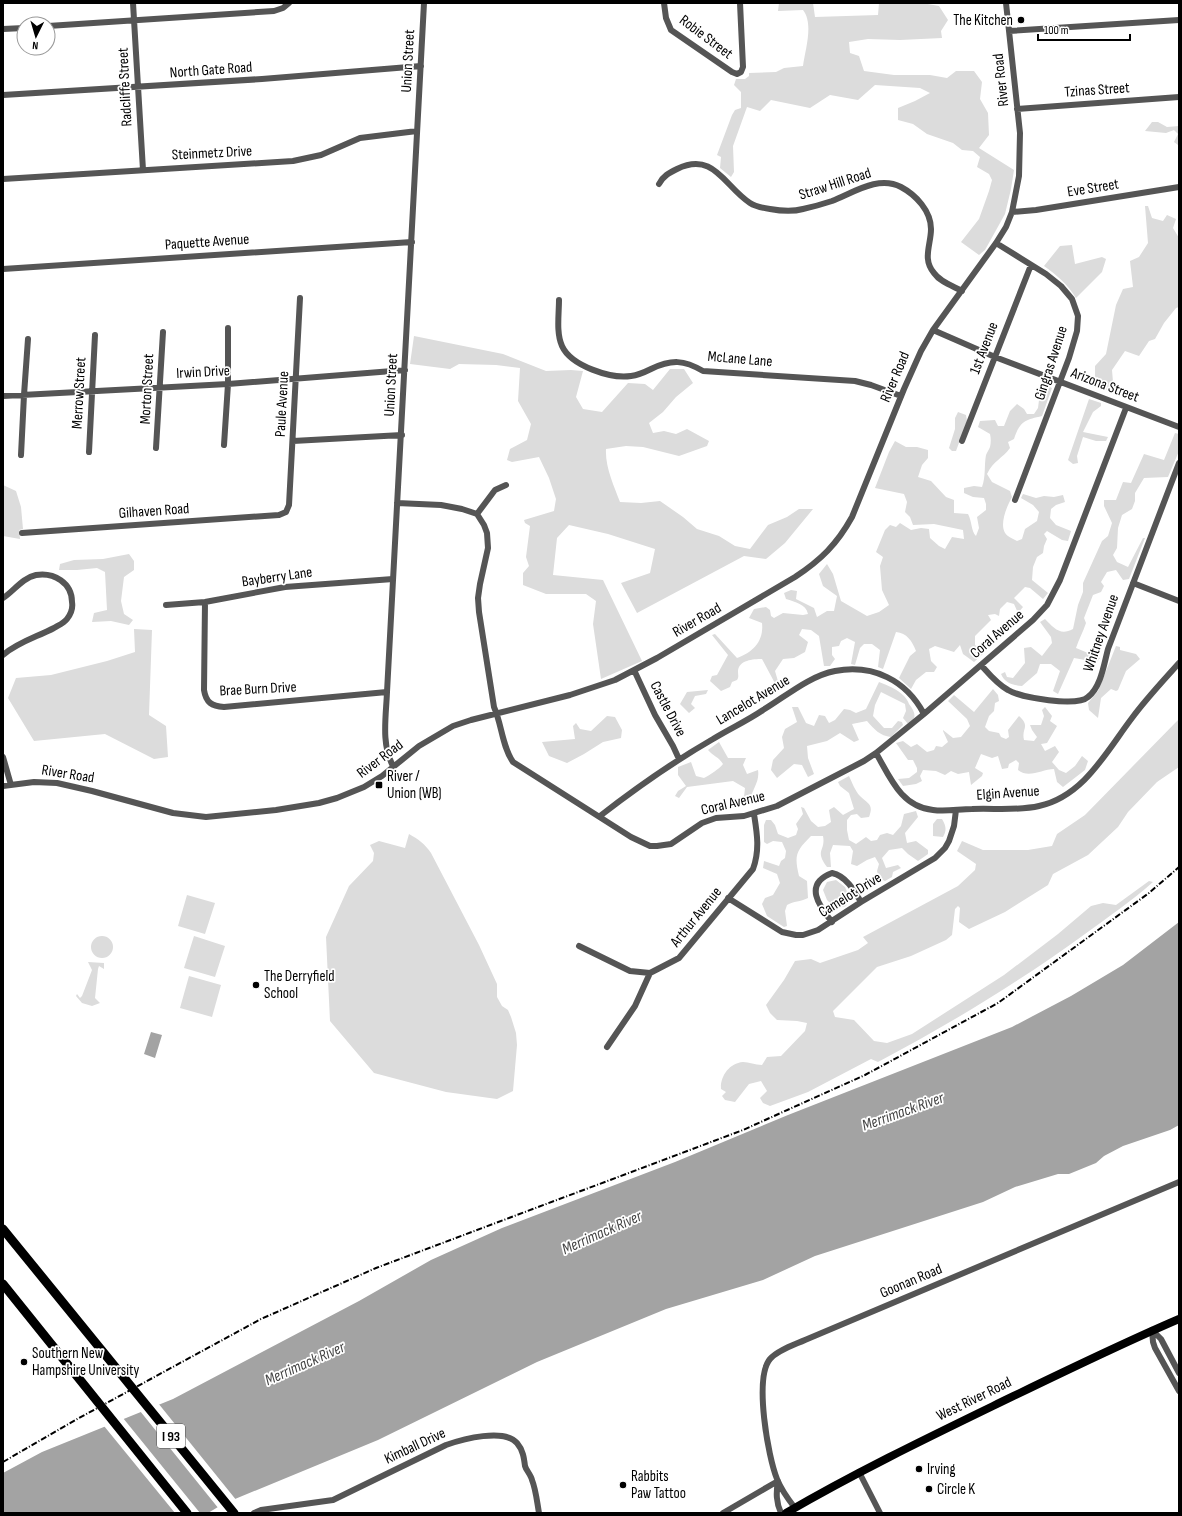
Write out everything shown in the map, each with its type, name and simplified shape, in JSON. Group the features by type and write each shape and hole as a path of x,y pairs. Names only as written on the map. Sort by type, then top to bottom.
{"highway":[{"name":"I 93","path":"3,1229 234,1513"},
{"name":"I 93","path":"3,1284 187,1513"}],"main road":[{"name":"West River Road","path":"786,1513 859,1472 928,1437 1152,1330 1179,1319"}],"street":[{"name":"Radcliffe Street","path":"133,3 142,170"},
{"path":"56,26 274,12 283,8 289,3"},
{"name":"Union Street","path":"394,766 388,757 385,741 424,3"},
{"name":"Robie Street","path":"664,3 668,25 671,30 737,74 741,72 743,67 740,3"},
{"name":"River Road","path":"3,786 40,782 57,783 92,790 173,813 206,817 276,810 319,803 364,788 419,746 439,733 471,720 589,689 634,670 795,577 820,560 841,536 852,517 915,362 933,330 996,243 1006,227 1012,212 1017,188 1020,161 1020,133 1006,3"},
{"path":"1009,31 1179,20"},
{"path":"3,29 16,28"},
{"name":"North Gate Road","path":"3,95 262,79 421,66"},
{"name":"Tzinas Street","path":"1017,109 1179,97"},
{"name":"Steinmetz Drive","path":"3,179 293,161 321,155 360,138 417,131"},
{"name":"Straw Hill Road","path":"660,184 663,177 684,165 702,164 715,170 749,202 763,208 791,212 831,201 864,187 878,183 898,186 916,198 923,205 928,215 931,229 927,256 933,273 943,281 962,291"},
{"name":"Eve Street","path":"1012,212 1036,210 1179,187"},
{"name":"Paquette Avenue","path":"3,268 412,242"},
{"name":"Gingras Avenue","path":"996,243 1061,286 1072,299 1076,308 1078,323 1069,358 1015,500"},
{"name":"1st Avenue","path":"962,441 1031,265"},
{"name":"Paule Avenue","path":"286,512 289,505 300,298"},
{"name":"McLane Lane","path":"559,300 559,332 562,346 566,353 580,364 614,376 632,376 666,363 680,362 691,364 703,371 855,382 871,385 901,396"},
{"path":"224,445 228,384 228,328"},
{"name":"Arizona Street","path":"933,330 995,357 1179,427"},
{"name":"Morton Street","path":"156,448 163,332"},
{"name":"Merrow Street","path":"88,452 95,335"},
{"path":"21,455 28,339"},
{"name":"Irwin Drive","path":"3,396 228,384 405,370"},
{"name":"Coral Avenue","path":"477,514 484,525 488,541 487,556 478,598 488,676 494,707 506,748 513,762 637,840 650,846 671,844 702,823 716,818 754,814 777,806 876,753 924,714 1033,620 1047,605 1054,593 1126,408"},
{"path":"293,441 402,435"},
{"name":"Whitney Avenue","path":"981,665 1004,687 1016,694 1072,702 1081,701 1092,693 1099,680 1108,649 1179,463"},
{"path":"397,503 441,505 462,508 477,514 495,490 506,485"},
{"name":"Gilhaven Road","path":"22,533 279,515 286,512"},
{"path":"3,598 35,575 49,575 56,577 67,586 71,592 72,607 71,613 64,622 22,643 3,656"},
{"name":"Bayberry Lane","path":"166,605 205,602 285,587 393,579"},
{"path":"1133,583 1179,601"},
{"name":"Brae Burn Drive","path":"205,602 204,690 205,698 209,703 224,707 387,692"},
{"name":"Elgin Avenue","path":"876,753 899,792 909,802 916,806 930,810 956,810 1038,806 1057,800 1075,789 1090,774 1143,703 1179,663"},
{"name":"Castle Drive","path":"634,670 655,715 674,746 679,759"},
{"name":"Lancelot Avenue","path":"600,816 636,788 679,759 764,710 807,683 833,671 869,671 889,677 906,690 920,706 924,714"},
{"path":"3,757 11,784"},
{"name":"Camelot Drive","path":"728,898 771,925 789,934 803,935 810,933 832,922 861,902 929,863 945,848 952,834 956,810"},
{"name":"Arthur Avenue","path":"650,973 679,958 753,869 757,858 758,845 754,814"},
{"path":"832,922 824,912 816,896 816,888 819,881 825,876 832,873 843,878 854,890 861,902"},
{"path":"579,946 630,971 650,973 635,1006 607,1047"},
{"name":"Goonan Road","path":"794,1508 778,1481 769,1454 764,1423 765,1372 770,1359 784,1350 805,1340 1179,1182"},
{"path":"1152,1330 1161,1339 1179,1373"},
{"path":"1152,1330 1155,1348 1179,1391"},
{"name":"Kimball Drive","path":"254,1513 261,1510 333,1500 446,1445 460,1440 497,1436 511,1438 520,1448 525,1458 526,1468 532,1481 539,1513"},
{"path":"859,1472 880,1513"},
{"path":"723,1513 778,1481"},
{"name":"Goonan Road","path":"778,1481 776,1497 781,1513"}],"shaded area":[{"path":"779,3 813,3 815,17 878,15 879,3 922,3 939,6 948,20 941,31 942,38 900,40 868,39 849,42 850,53 859,56 864,71 894,75 930,75 947,78 956,71 974,71 982,82 980,99 988,113 989,135 979,148 1014,170 1005,214 985,250 979,255 961,242 979,219 992,180 989,174 977,167 980,157 973,151 962,150 953,143 927,134 913,124 898,120 898,108 930,93 920,88 875,85 858,100 830,95 810,108 771,100 760,111 747,107 733,146 734,172 731,177 720,168 721,157 717,155 732,115 735,110 741,108 741,92 734,85 736,79 745,79 749,76 749,73 776,72 784,68 803,66 808,37 808,22 806,16 803,10 778,11"},
{"path":"1152,122 1158,122 1167,127 1179,126 1179,144 1178,145 1174,142 1178,134 1174,130 1166,133 1145,131"},
{"path":"1145,206 1148,206 1152,218 1163,221 1167,215 1176,219 1173,228 1179,238 1179,307 1176,308 1164,323 1155,339 1149,341 1139,356 1125,351 1112,370 1113,382 1108,390 1098,389 1095,378 1095,366 1106,354 1116,305 1123,289 1133,287 1130,261 1139,257 1148,243"},
{"path":"1072,245 1075,264 1102,257 1106,259 1102,272 1076,298 1062,280 1044,266 1060,246"},
{"path":"414,336 503,354 546,371 583,371 576,397 583,409 602,412 628,383 645,384 653,390 670,369 684,369 693,383 676,397 663,412 649,423 653,433 664,431 676,434 687,429 709,441 707,446 679,456 643,447 626,446 606,449 608,469 620,502 641,503 660,501 697,529 719,536 735,546 750,549 768,525 787,517 799,509 813,509 785,543 766,559 744,556 637,613 621,583 650,573 655,549 608,534 569,525 557,538 553,575 603,580 642,661 601,679 593,624 596,601 586,594 546,594 523,585 523,573 529,566 526,557 530,526 525,523 524,520 554,511 556,499 549,478 539,457 512,462 507,460 510,449 527,440 531,424 518,401 520,368 496,365 459,364 450,369 410,364"},
{"path":"1046,385 1052,388 1042,416 1027,420 1021,425 1014,439 1008,442 1010,448 992,466 987,474 992,482 1010,491 1012,497 1003,523 1003,528 1009,537 1017,541 1022,539 1025,529 1037,521 1039,512 1033,505 1021,498 1023,494 1036,498 1063,495 1065,502 1056,505 1051,509 1050,518 1056,525 1071,531 1068,541 1062,540 1047,531 1044,534 1047,539 1043,553 1037,557 1033,567 1032,580 1048,593 1043,599 1030,588 1025,587 1014,598 1023,607 1018,613 1014,604 1007,602 1000,609 999,616 995,614 988,615 991,620 975,636 975,645 984,653 974,662 963,654 960,645 954,652 935,646 929,649 931,661 937,667 934,672 926,672 916,680 911,689 899,678 910,656 916,651 911,641 903,634 896,632 883,669 878,667 880,650 872,644 864,644 860,648 855,665 851,664 855,642 847,638 841,641 839,646 832,647 832,655 835,659 830,666 824,666 819,636 811,630 802,629 799,635 808,642 805,652 794,658 783,659 775,671 780,688 778,689 762,659 751,660 741,664 738,671 737,680 732,682 730,687 721,691 710,681 712,676 717,675 728,655 712,635 715,634 737,658 748,653 759,640 762,629 762,623 749,618 754,609 766,607 770,610 771,616 774,618 783,613 808,614 803,606 786,599 784,593 791,590 797,591 796,599 814,608 817,617 827,611 834,611 837,596 823,586 819,574 827,564 833,574 841,601 867,616 879,612 889,605 882,590 880,566 883,557 876,552 885,530 890,525 896,527 900,523 911,530 921,528 929,529 930,538 945,549 952,537 964,539 963,530 934,524 913,525 910,517 905,512 907,502 904,494 875,488 889,452 895,441 906,447 917,447 928,450 928,458 922,465 918,477 931,481 946,497 954,500 954,513 968,514 976,536 979,528 977,517 986,510 986,504 984,498 973,497 964,493 964,488 974,486 982,487 983,483 986,455 990,447 991,439 990,434 978,427 980,421 995,420 998,426 1004,426 1010,411 1017,404 1024,409 1027,414 1034,414 1038,408 1039,400 1043,398"},
{"path":"1089,399 1101,403 1101,406 1093,412 1083,432 1108,437 1106,441 1096,441 1083,437 1077,456 1078,463 1073,464 1068,460"},
{"path":"958,412 966,415 967,421 956,451 952,451 949,448 955,429 955,418"},
{"path":"1175,433 1179,434 1179,451 1168,477 1144,478 1135,493 1135,501 1132,509 1122,515 1118,528 1117,548 1113,555 1117,562 1128,567 1143,538 1145,538 1129,579 1123,580 1116,570 1107,572 1101,582 1104,586 1101,592 1093,595 1084,618 1086,623 1076,648 1100,658 1097,662 1074,658 1058,694 1053,691 1060,671 1051,664 1040,664 1037,673 1022,686 1012,684 1007,681 1001,674 1005,672 1007,677 1013,678 1025,663 1024,648 1031,647 1042,656 1052,643 1051,637 1040,622 1045,619 1054,628 1064,632 1073,629 1078,605 1083,592 1083,583 1102,541 1108,536 1112,523 1104,506 1104,500 1116,500 1123,482 1131,483 1144,454 1164,460"},
{"path":"3,485 16,491 21,507 23,529 19,530 20,539 3,536"},
{"path":"129,554 134,561 134,570 124,577 121,601 124,614 133,620 129,625 111,621 92,622 94,613 107,610 105,572 97,568 59,570 60,564 74,560 103,559"},
{"path":"134,629 152,630 149,715 166,726 168,757 154,759 105,734 34,741 8,698 16,678 51,675 107,661 135,652"},
{"path":"1116,646 1120,647 1120,650 1136,654 1140,659 1126,671 1118,690 1116,691 1111,689 1101,698 1098,718 1089,710 1088,703 1098,691"},
{"path":"879,682 895,689 905,698 914,712 914,717 911,722 908,724 903,718 906,711 905,704 881,692 875,705 873,716 884,728 892,728 898,721 902,722 903,725 891,737 880,734 867,721 852,724 859,740 854,742 840,733 827,741 807,746 808,758 814,774 808,777 802,765 794,764 777,778 771,770 773,760 784,748 782,737 785,729 797,722 792,707 798,707 806,723 814,726 819,715 825,716 829,723 835,720 844,709 856,713 866,709"},
{"path":"993,689 998,695 999,701 995,703 994,711 989,716 985,727 989,731 999,733 1001,737 1006,739 1009,737 1008,730 1019,716 1025,725 1023,736 1024,740 1034,741 1037,737 1030,725 1041,725 1044,716 1042,710 1045,707 1052,716 1050,721 1057,726 1047,743 1041,744 1045,751 1055,746 1059,752 1052,762 1059,770 1066,773 1075,766 1082,756 1088,761 1085,770 1063,787 1057,782 1054,769 1031,774 1022,773 1018,770 1019,763 1016,760 1009,764 1008,768 1002,769 998,756 992,758 981,754 975,768 983,773 982,776 971,785 969,772 958,774 951,771 945,775 936,771 923,770 920,776 922,781 916,784 903,786 898,779 909,778 917,772 917,768 913,760 908,760 896,743 903,741 911,747 917,744 927,752 934,750 936,746 942,747 948,742 943,730 953,738 961,737 970,726 967,719 948,701 954,695 974,712"},
{"path":"708,690 706,694 695,696 691,704 695,708 689,713 680,704 687,692"},
{"path":"607,716 615,717 622,730 621,738 603,742 567,763 549,756 542,742 575,739 573,726 576,723 580,729 591,731"},
{"path":"1179,719 1179,767 1157,782 1128,812 1118,827 1088,855 1053,874 1048,885 1005,912 969,929 959,922 960,908 958,906 955,909 952,935 946,940 911,956 877,967 833,1011 835,1017 854,1020 874,1041 887,1043 912,1034 1004,975 1058,934 1091,906 1103,903 1116,905 1149,881 1153,882 1145,889 1060,952 1009,986 931,1033 878,1062 871,1059 808,1092 770,1106 763,1103 760,1098 767,1091 761,1081 749,1084 735,1102 725,1100 722,1096 726,1092 721,1089 721,1084 726,1071 738,1063 748,1062 762,1065 767,1057 781,1056 805,1031 807,1023 777,1020 770,1013 766,1005 784,980 795,961 811,959 820,963 858,950 868,943 863,937 958,886 975,870 976,864 957,851 962,841 983,850 1028,850 1052,846 1057,834 1085,815"},
{"path":"719,742 728,758 746,758 743,765 747,774 758,770 757,782 750,801 747,801 744,797 745,788 733,781 687,787 679,798 675,796 678,791 686,786 678,775 678,767 691,762 696,776 704,778 723,764 708,750"},
{"path":"849,776 857,792 871,809 869,817 861,818 857,814 851,815 847,820 849,840 856,844 866,837 871,841 877,840 880,835 887,833 893,835 901,826 904,814 916,811 918,817 905,833 907,843 916,841 928,850 928,854 918,861 902,848 889,850 882,858 886,868 898,865 901,868 893,872 892,877 885,881 879,878 877,871 879,864 875,857 857,866 851,864 853,851 850,846 833,845 830,853 831,867 827,867 821,857 824,841 823,836 811,836 799,850 797,858 799,876 807,881 808,898 787,905 785,911 787,926 784,927 767,916 762,904 765,898 773,895 780,883 777,874 763,868 764,861 779,866 781,861 785,858 786,851 782,842 773,841 767,844 764,842 764,825 766,820 771,820 775,825 778,834 788,838 796,835 798,829 796,824 803,814 801,807 804,808 811,821 818,827 825,826 831,822 829,810 834,807 843,815 854,809 849,793 840,786 838,782"},
{"path":"937,819 942,819 945,826 943,837 933,836 933,824"},
{"path":"409,834 421,842 431,853 479,945 497,984 497,997 502,1006 508,1010 511,1017 516,1033 517,1045 513,1091 497,1099 446,1092 374,1073 330,1021 326,937 349,886 373,861 374,853 370,845 379,841 405,848"},
{"path":"836,880 845,887 849,896 846,906 836,909 827,900 823,890 827,882"},
{"path":"187,895 215,903 205,934 178,926"},
{"path":"102,936 110,939 113,947 110,955 102,958 94,955 91,947 94,939"},
{"path":"194,936 225,946 215,977 184,968"},
{"path":"88,962 104,963 104,969 99,966 98,969 95,998 100,1003 92,1006 82,1003 76,996 77,994 80,998 82,996 92,970"},
{"path":"189,976 221,985 212,1017 180,1008"}],"water":[{"name":"Merrimack River","path":"1179,922 1179,1125 1170,1130 1123,1146 1104,1156 1096,1163 1069,1174 1058,1174 1015,1187 983,1202 815,1256 763,1280 666,1309 537,1362 378,1440 223,1504 208,1513 3,1513 3,1473 42,1452 173,1399 359,1301 431,1260 502,1228 675,1162 788,1115 1012,1027 1071,996 1123,965"},
{"path":"151,1032 162,1035 155,1058 144,1054"}],"pier":[{"path":"158,1403 237,1501 219,1509 140,1411"},
{"path":"123,1418 200,1513 175,1513 104,1426"}],"railway":[{"path":"3,1462 79,1418 261,1319 376,1268 743,1130 865,1075 998,1003 1149,893 1179,867"}],"place":[{"name":"The Kitchen","path":"1021,20"},
{"name":"River / Union (WB)","path":"379,785"},
{"name":"The Derryfield School","path":"256,985"},
{"name":"Southern New Hampshire University","path":"24,1362"},
{"name":"Irving","path":"919,1469"},
{"name":"Rabbits Paw Tattoo","path":"623,1485"},
{"name":"Circle K","path":"929,1489"}]}
